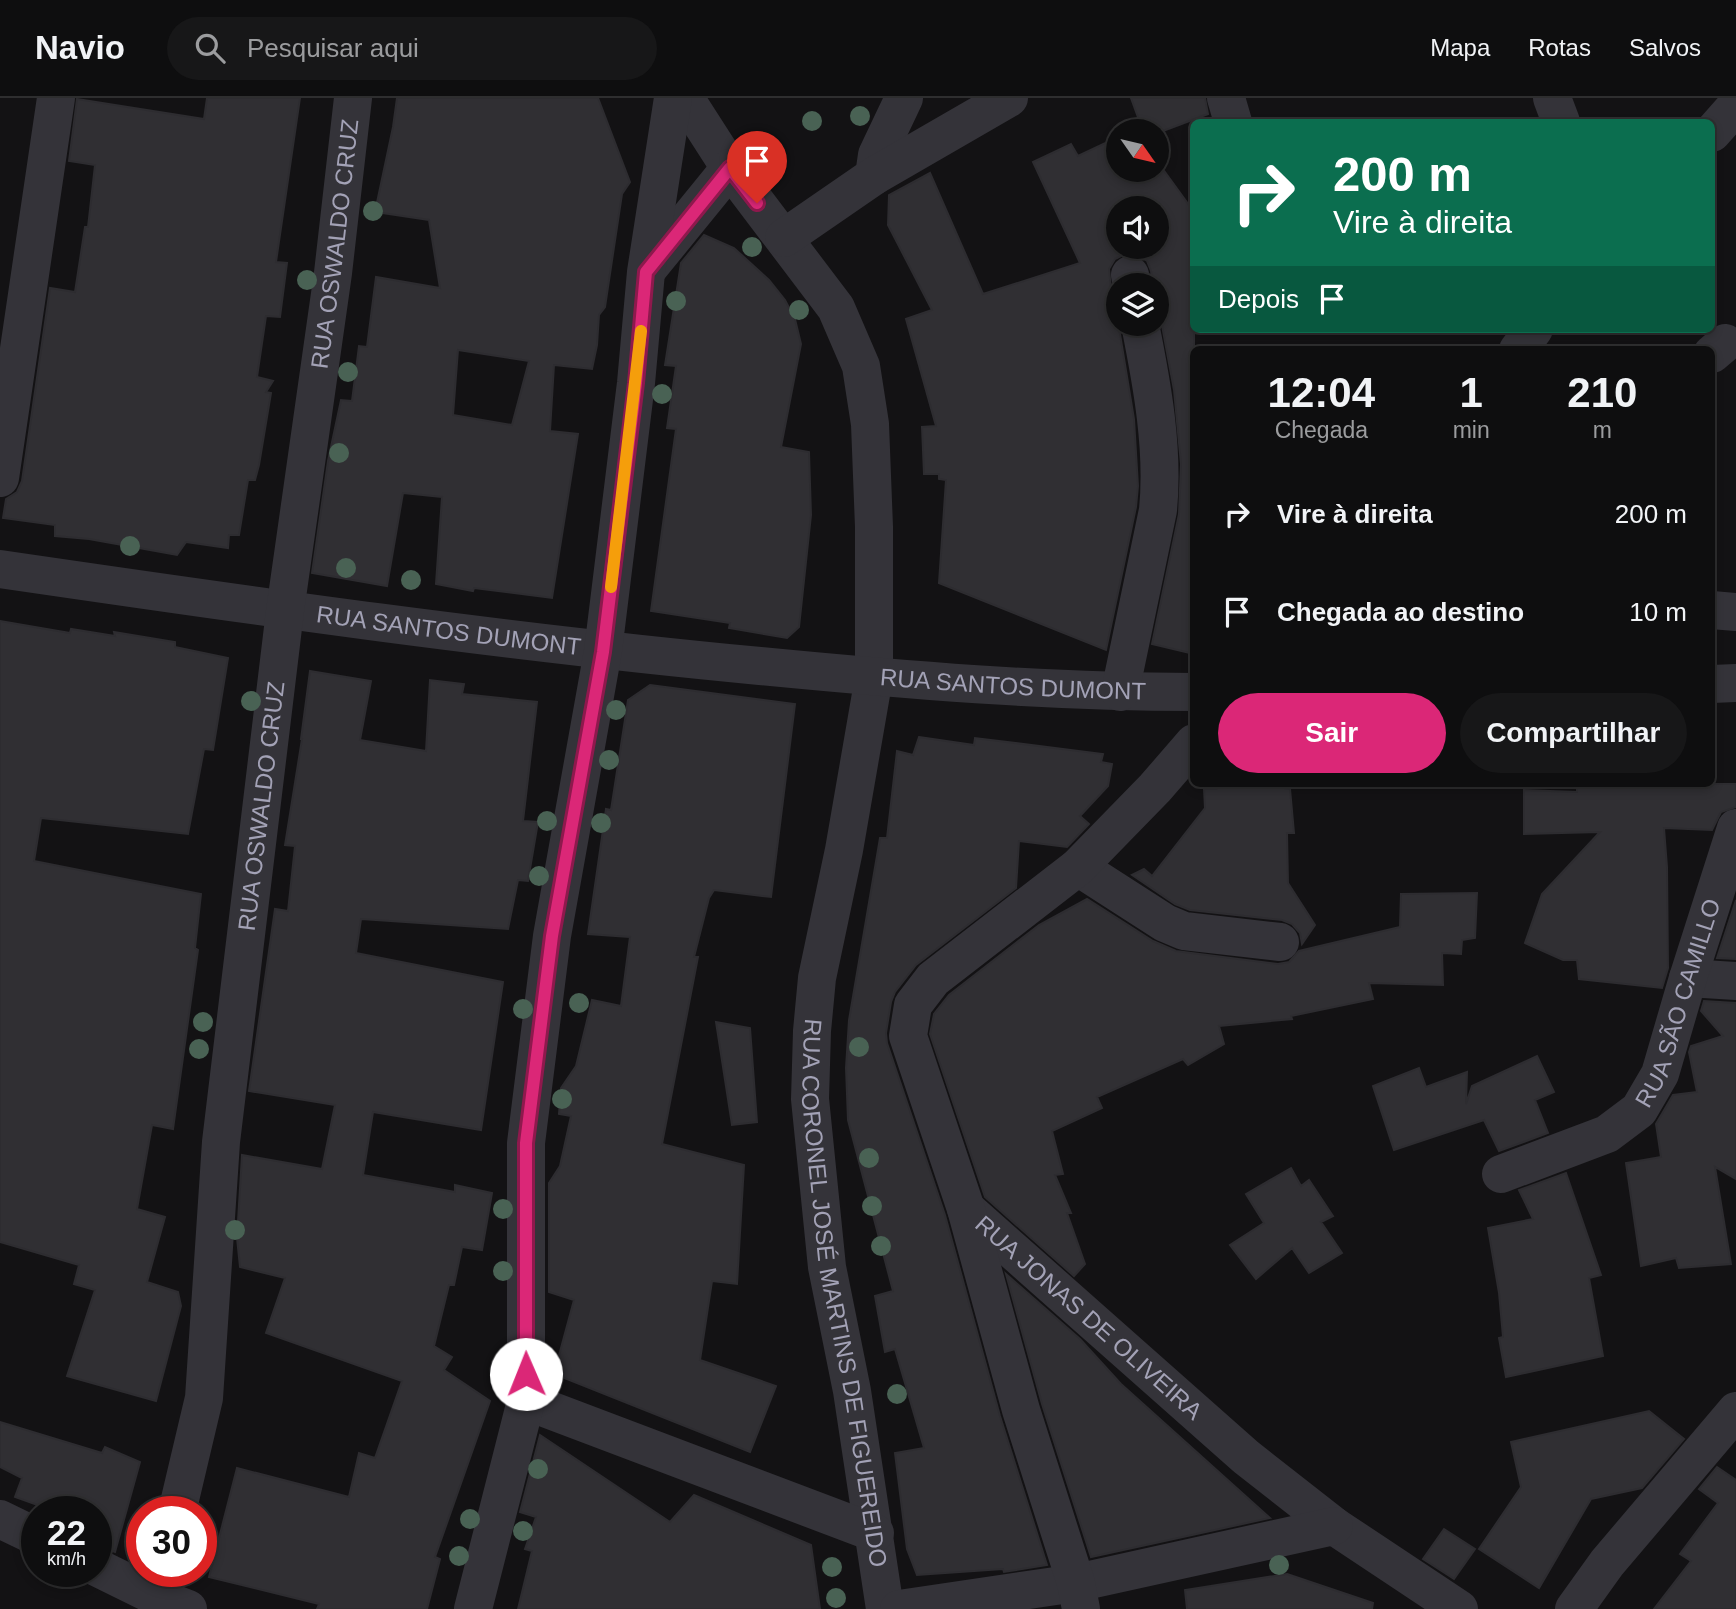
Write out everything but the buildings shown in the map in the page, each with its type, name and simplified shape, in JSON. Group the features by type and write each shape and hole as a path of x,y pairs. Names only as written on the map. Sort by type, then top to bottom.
{"street":[{"path":"0,478 57,98"},
{"name":"RUA OSWALDO CRUZ","path":"181,1496 204,1398 221,1142 285,611 333,273 353,98"},
{"path":"473,1609 526,1401 526,1143 552,936 603,652 636,383 646,272 673,98"},
{"path":"685,98 730,168 784,238 874,176 1009,98"},
{"path":"874,176 877,155 904,98"},
{"path":"1226,98 1232,119"},
{"path":"1552,98 1560,119"},
{"path":"1715,130 1736,106"},
{"path":"646,272 730,168"},
{"name":"RUA CORONEL JOSÉ MARTINS DE FIGUEREIDO","path":"784,238 836,308 861,366 870,424 874,677 844,850 817,978 810,1099 827,1267 852,1391 885,1609"},
{"path":"1120,692 1161,486 1142,336"},
{"name":"RUA SANTOS DUMONT","path":"0,569 285,611 603,652 874,677 1120,692 1190,692"},
{"path":"1715,610 1736,612"},
{"path":"1715,684 1736,683"},
{"name":"RUA JONAS DE OLIVEIRA","path":"1190,748 1155,788 1078,867 933,979 913,1005 908,1036 966,1209 1246,1457 1334,1526 1459,1609"},
{"name":"RUA SÃO CAMILLO","path":"1501,1174 1607,1134 1639,1110 1660,1074 1736,828"},
{"path":"1078,867 1165,923 1184,931 1280,942"},
{"path":"1688,978 1736,981"},
{"path":"966,1209 1021,1410 1078,1596"},
{"path":"526,1401 874,1533"},
{"path":"1574,1609 1607,1563 1736,1411"},
{"path":"0,1519 21,1529"},
{"path":"899,1609 1078,1596 1334,1526"},
{"path":"112,1574 166,1597"}],"slow traffic":[{"path":"611,587 641,331"}],"route":[{"path":"526,1374 526,1143 552,936 603,652 636,383 646,272 730,168 757,203"}]}
